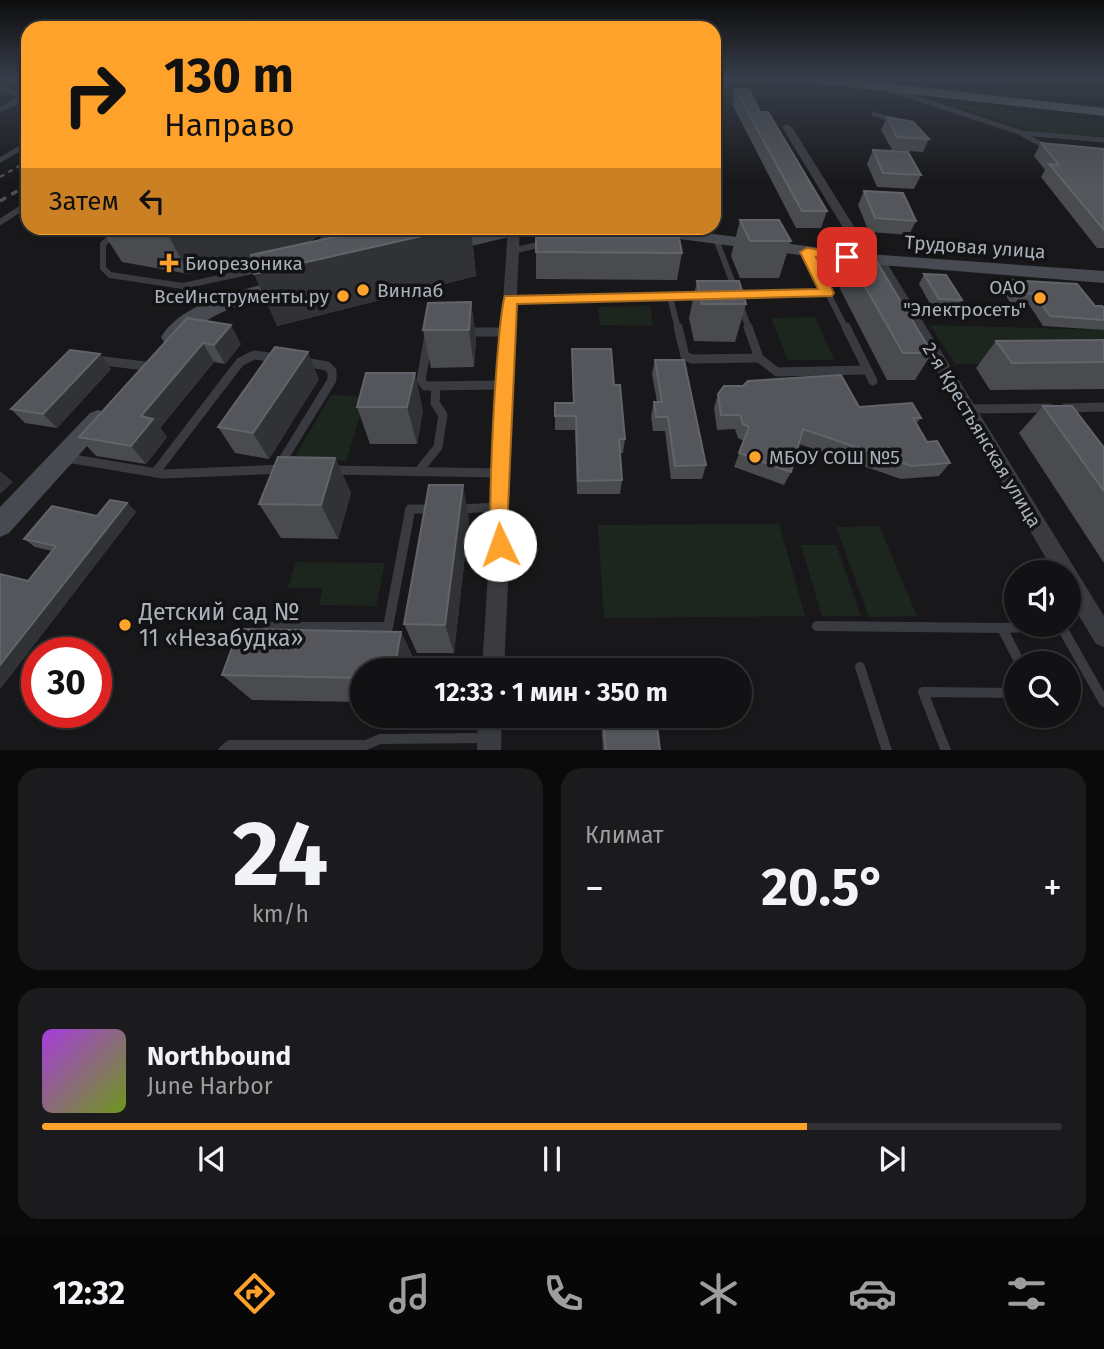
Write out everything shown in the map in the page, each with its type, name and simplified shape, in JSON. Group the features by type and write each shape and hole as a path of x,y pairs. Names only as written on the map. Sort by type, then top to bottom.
{"main road":[{"path":"425,252 494,235"},
{"name":"Трудовая улица","path":"687,235 873,260 1102,280"},
{"path":"127,386 197,314 247,294 308,280"},
{"path":"0,526 109,406"}],"street":[{"name":"2-я Крестьянская улица","path":"787,127 873,260 1058,560"},
{"path":"494,658 500,540 498,508 512,251 517,235"},
{"path":"1081,599 1104,636"}],"lane":[{"path":"961,113 1022,133 1057,153"},
{"path":"874,114 902,124"},
{"path":"1022,133 1104,140"},
{"path":"0,160 21,148"},
{"path":"0,222 21,208"},
{"path":"112,235 103,242 104,271 110,275 183,286 268,267"},
{"path":"311,250 329,235"},
{"path":"716,239 760,358 777,372 866,370"},
{"path":"512,251 538,245"},
{"path":"807,252 873,381"},
{"path":"183,286 197,314"},
{"path":"724,296 827,293"},
{"path":"510,300 710,296"},
{"path":"670,297 685,356 692,359 760,358"},
{"path":"437,332 427,338 421,380 425,386 505,385"},
{"path":"461,332 509,332"},
{"path":"155,473 240,362 260,355 287,359"},
{"path":"87,359 145,366"},
{"path":"277,469 332,380 332,371 327,366 300,361"},
{"path":"418,472 438,447 443,415 435,403 436,387"},
{"path":"965,410 1104,407"},
{"path":"1051,408 1059,418"},
{"path":"64,457 155,473 290,469"},
{"path":"316,470 500,473"},
{"path":"268,627 388,627 410,509 498,508"},
{"path":"817,626 1061,626 1104,702"},
{"path":"1002,628 1014,651"},
{"path":"860,667 887,750"},
{"path":"946,750 923,692 1004,693"},
{"path":"224,750 230,745 366,748 380,739 489,735"}],"shaded area":[{"path":"975,113 1035,113 1104,121 1104,137 1037,133"},
{"path":"650,306 653,326 600,325 598,307"},
{"path":"815,317 834,360 788,360 771,318"},
{"path":"930,325 1104,330 1104,364 955,364"},
{"path":"331,395 366,396 346,461 294,458"},
{"path":"779,524 805,616 604,618 598,525"},
{"path":"879,526 917,616 869,617 836,527"},
{"path":"801,545 836,545 861,616 822,616"},
{"path":"296,562 385,563 376,606 319,605 323,588 288,588"}],"building":[{"path":"748,113 769,113 827,211 802,211"},
{"path":"887,117 913,122 929,139 897,137"},
{"path":"1041,143 1104,149 1104,230 1049,164 1059,165"},
{"path":"873,150 908,152 921,175 883,173"},
{"path":"864,191 903,193 916,221 875,218"},
{"path":"740,220 779,220 791,241 750,241"},
{"path":"344,235 426,235 254,274 251,255"},
{"path":"536,238 679,238 682,253 536,252"},
{"path":"851,262 877,262 932,353 903,353"},
{"path":"924,274 946,275 962,300 939,299"},
{"path":"1008,280 1077,284 1095,306 1104,308 1104,320 1050,316 1035,294 1016,293"},
{"path":"697,281 739,281 746,304 702,304"},
{"path":"471,302 469,330 423,330 428,303"},
{"path":"187,318 231,325 214,345 203,343 141,416 153,419 131,446 79,437"},
{"path":"1104,340 1104,362 1012,363 996,341"},
{"path":"275,347 308,352 253,433 218,427"},
{"path":"572,349 611,349 614,385 620,385 625,439 619,439 622,480 578,481 576,416 555,416 555,403 574,403"},
{"path":"70,350 100,354 43,414 11,409"},
{"path":"655,360 684,360 706,465 675,466 668,417 656,417 654,402 662,402"},
{"path":"366,373 415,373 407,407 357,407"},
{"path":"841,375 859,407 912,403 921,418 913,418 927,442 937,441 950,463 911,466 803,429 791,472 739,453 749,427 743,424 740,415 721,415 718,394 724,386 743,386 748,381"},
{"path":"1043,406 1072,406 1104,448 1104,491"},
{"path":"278,457 335,458 321,505 259,504"},
{"path":"429,485 463,485 445,625 404,624"},
{"path":"110,500 127,503 0,665 0,574 28,581 56,546 24,539 52,506 97,516"},
{"path":"239,629 401,632 396,658 350,658 350,678 222,675"},
{"path":"604,728 657,728 660,750 606,750"}],"railway":[{"path":"0,177 21,165"},
{"path":"0,201 21,189"}],"place":[{"name":"Биорезоника","path":"169,263"},
{"name":"Винлаб","path":"363,290"},
{"name":"ВсеИнструменты.ру","path":"343,296"},
{"name":"ОАО \"Электросеть\"","path":"1040,298"},
{"name":"МБОУ СОШ №5","path":"755,457"},
{"name":"Детский сад № 11 «Незабудка»","path":"125,625"}],"route":[{"path":"500,545 498,508 510,300 827,293 807,252 847,257"}]}
